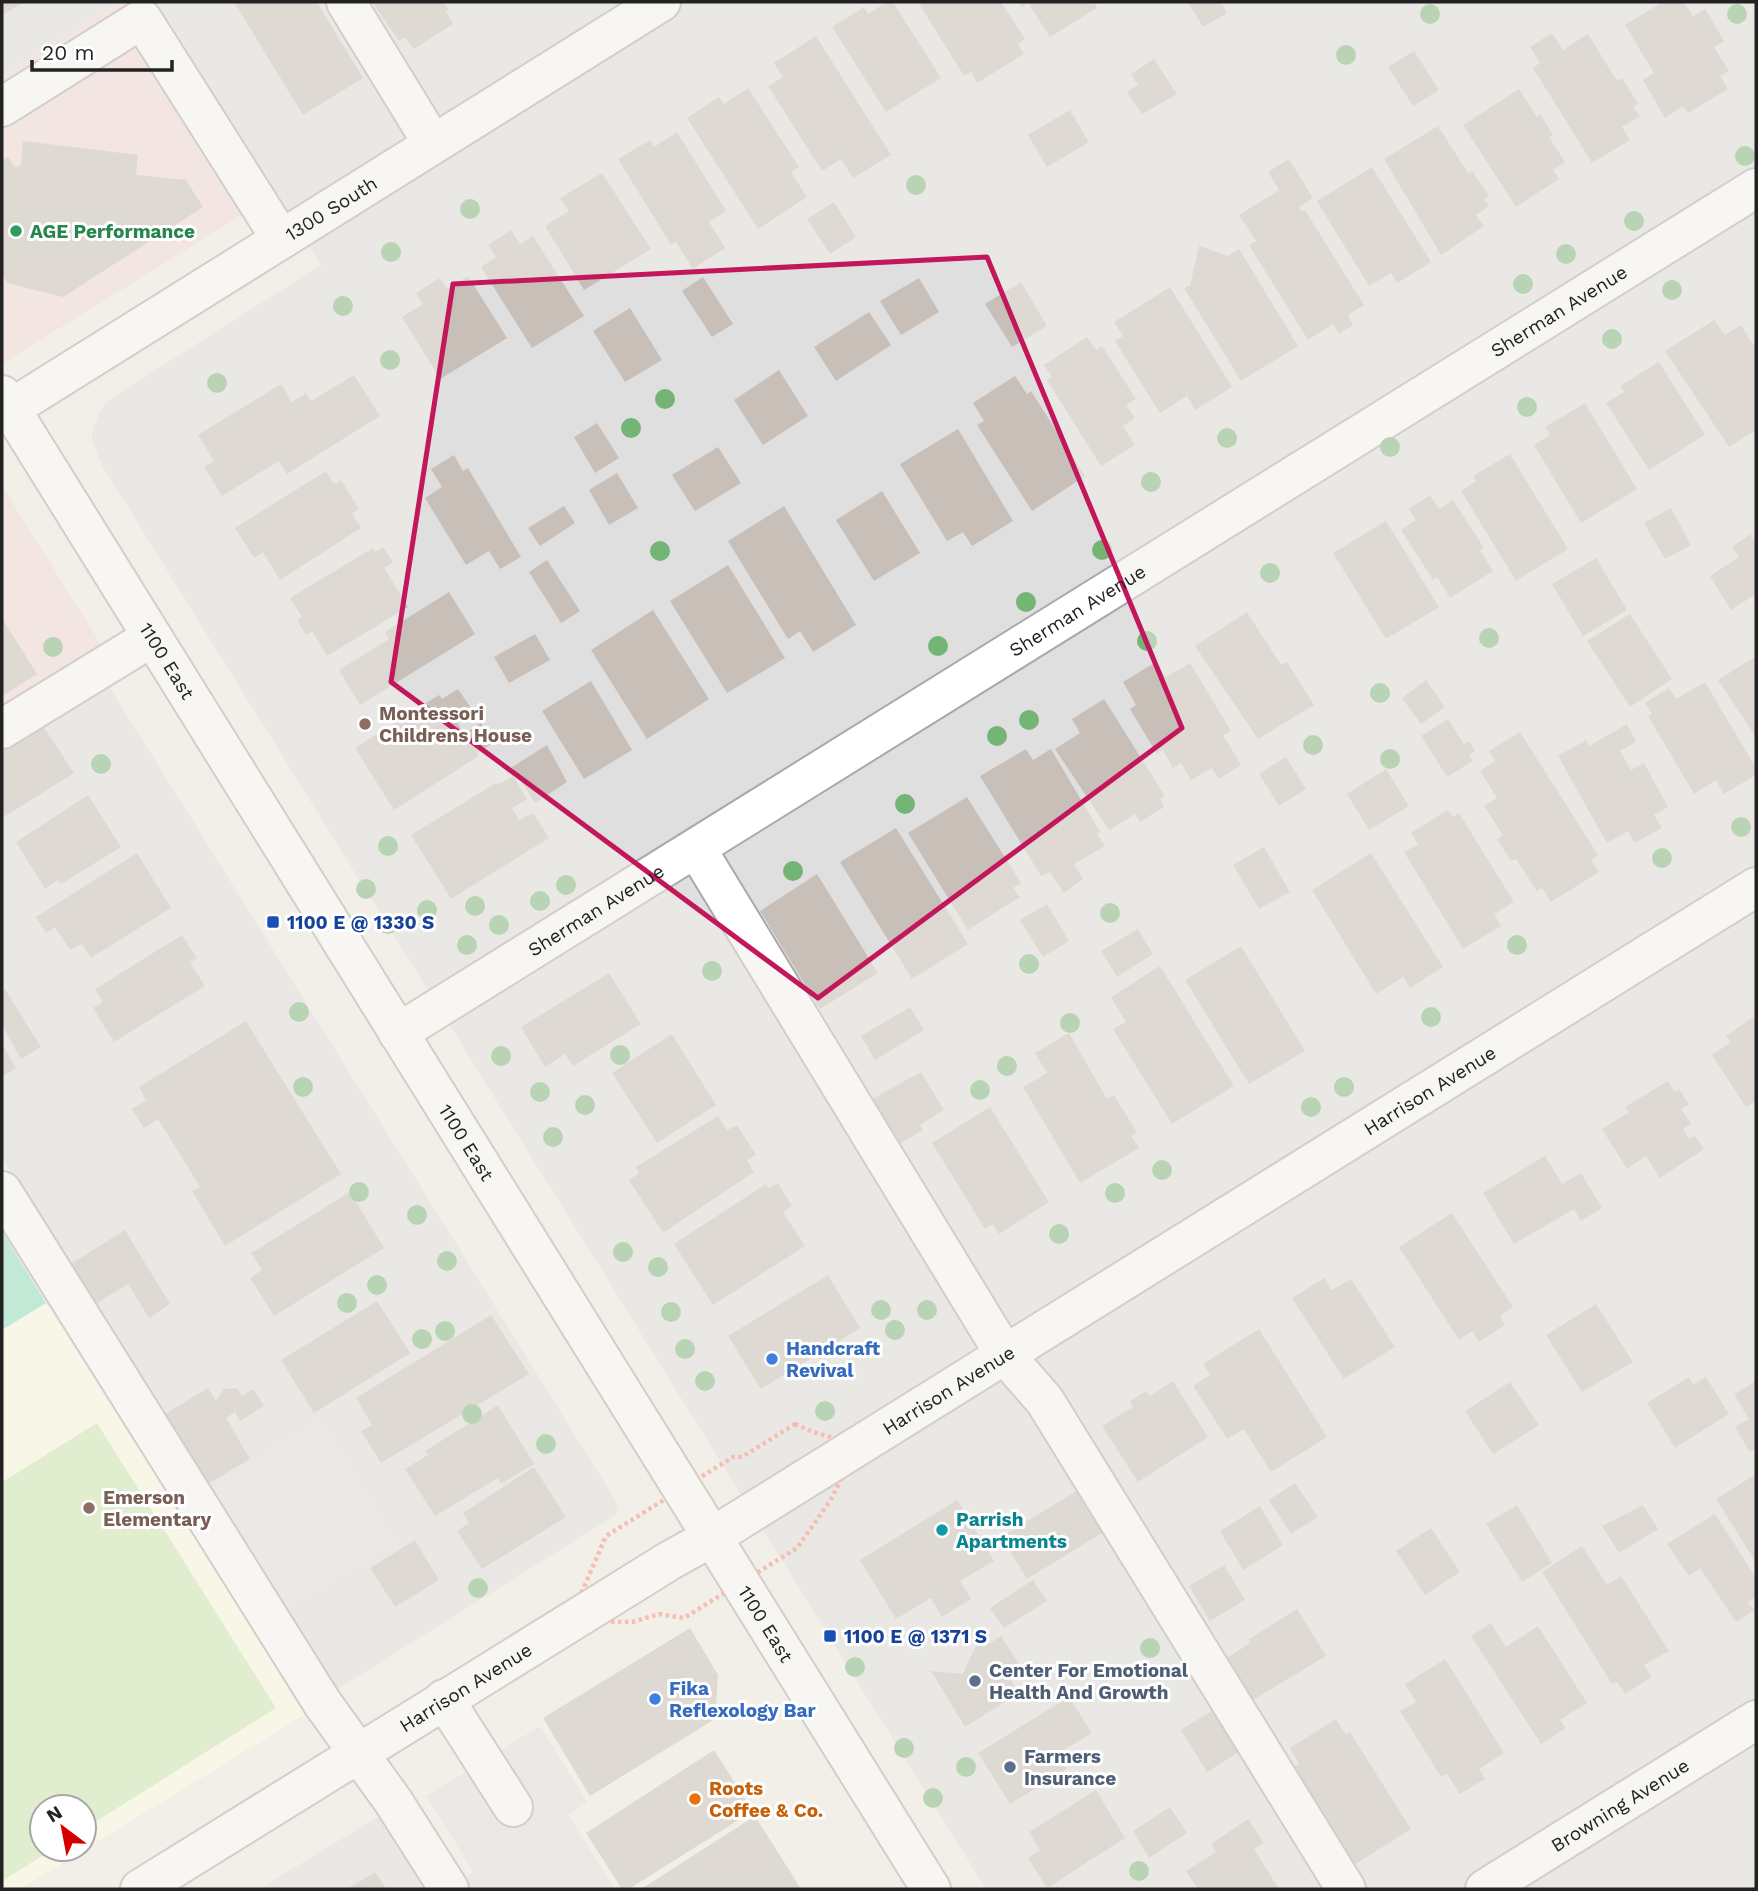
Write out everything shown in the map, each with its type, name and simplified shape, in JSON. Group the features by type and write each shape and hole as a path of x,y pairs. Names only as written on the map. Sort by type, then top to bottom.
{"street":[{"path":"346,2 433,144"},
{"name":"1300 South","path":"4,406 281,239 661,2"},
{"path":"2,107 142,19 281,239"},
{"name":"Sherman Avenue","path":"398,1033 1756,188"},
{"name":"1100 East","path":"4,406 152,637 931,1889"},
{"path":"2,729 152,637"},
{"path":"696,848 1004,1354 1045,1401 1346,1889"},
{"name":"Harrison Avenue","path":"140,1889 444,1699 712,1537 1756,887"},
{"path":"2,1191 323,1704 393,1801 449,1889"},
{"path":"444,1699 513,1807"},
{"name":"Browning Avenue","path":"1485,1889 1756,1720"}],"path":[{"path":"722,1464 733,1457 742,1457 795,1424"},
{"path":"625,1524 637,1517"},
{"path":"782,1556 797,1548"},
{"path":"684,1618 696,1610"}],"highlighted area":[{"path":"987,257 1182,728 818,998 391,682 453,284"}],"shaded area":[{"path":"2,2 119,2 2,75"},
{"path":"119,2 157,2 277,193 2,364 2,75"},
{"path":"157,2 1756,2 1756,1889 986,1889 101,464 92,438 93,426 104,405 321,265"},
{"path":"2,486 120,675 2,749"},
{"path":"107,683 618,1504 614,1516 330,1694 2,1157 2,748"},
{"name":"Emerson Elementary","path":"2,1234 307,1713 98,1841 98,1793 28,1793 28,1863 62,1863 20,1889 2,1889"},
{"path":"319,1420 395,1541 284,1610 209,1489"},
{"path":"540,1726 587,1802 568,1815 615,1889 461,1889 457,1884 474,1872 426,1796"},
{"path":"381,1815 427,1889 259,1889"}],"green space":[{"path":"2,1232 46,1303 2,1330"},
{"name":"Emerson Elementary","path":"97,1423 276,1708 98,1820 98,1793 28,1793 28,1863 31,1863 2,1881 2,1479 4,1481"}],"building":[{"path":"2,2 24,2 2,15"},
{"path":"234,2 317,2 363,78 303,115"},
{"path":"372,2 444,2 453,24 414,49 405,37 399,41"},
{"path":"887,2 893,2 941,78 886,112 832,27 864,7 868,14"},
{"path":"918,2 1001,2 1025,39 1018,44 1024,54 977,83 971,72 964,76"},
{"path":"1019,2 1094,2 1097,8 1050,37 1028,3 1022,7"},
{"path":"1188,2 1221,2 1227,13 1203,27"},
{"path":"1663,2 1684,2 1693,16 1705,9 1724,41 1714,47 1729,71 1720,76 1728,89 1688,113 1683,106 1665,118 1643,80 1654,73 1625,25"},
{"path":"1552,33 1563,50 1588,34 1617,81 1622,78 1638,104 1633,107 1640,116 1622,127 1630,140 1592,163 1533,68 1540,63 1530,47"},
{"path":"816,36 891,155 853,178 841,159 822,171 768,86 783,77 774,63"},
{"path":"1414,51 1439,90 1413,106 1388,67"},
{"path":"1154,59 1177,94 1142,114 1127,92 1138,85 1131,74"},
{"path":"748,88 799,167 791,172 807,197 758,229 687,118 719,97 724,104"},
{"path":"1519,89 1537,117 1540,114 1553,135 1549,137 1565,162 1553,170 1559,179 1516,207 1463,125"},
{"path":"1070,110 1089,142 1047,167 1028,135"},
{"path":"1438,126 1468,173 1472,171 1489,196 1484,199 1489,206 1476,215 1484,226 1441,255 1384,159"},
{"path":"677,132 726,211 709,222 725,248 693,269 676,242 671,245 618,159 650,140 654,147"},
{"path":"23,141 138,155 136,175 186,180 203,207 63,297 7,283 2,274 2,160 8,157 15,168 21,164"},
{"path":"1289,159 1313,198 1299,207 1302,212 1305,210 1364,305 1348,315 1353,325 1339,334 1333,324 1308,340 1249,245 1256,241 1239,215 1279,190 1268,172"},
{"path":"1372,167 1431,262 1397,283 1391,273 1369,286 1317,201"},
{"path":"602,173 651,249 584,290 545,226 569,211 560,198"},
{"path":"834,202 856,237 830,254 807,219"},
{"path":"511,230 520,244 533,236 584,316 532,348 481,267 496,257 488,245"},
{"path":"1199,246 1228,256 1239,249 1298,346 1241,381 1184,288 1190,285"},
{"path":"468,276 507,338 440,379 402,317 423,304 416,293 440,278 447,289"},
{"path":"703,277 733,324 712,337 682,291"},
{"path":"919,278 939,312 901,335 880,301"},
{"path":"1021,282 1047,326 1012,347 985,304"},
{"path":"1170,287 1232,387 1195,410 1187,396 1160,413 1115,341 1123,336 1114,322"},
{"path":"630,308 662,360 625,382 593,331"},
{"path":"869,312 891,345 836,381 814,347"},
{"path":"1714,320 1725,335 1741,325 1756,349 1756,430 1729,447 1665,351"},
{"path":"1087,337 1096,350 1102,346 1136,399 1126,405 1135,418 1123,426 1135,445 1101,466 1047,380 1052,377 1044,365"},
{"path":"1659,362 1705,435 1649,470 1606,403 1624,392 1620,386"},
{"path":"779,370 808,416 763,445 734,400"},
{"path":"354,375 380,416 287,474 279,461 222,496 204,467 214,461 198,435 281,384 292,402 306,393 311,401"},
{"path":"1015,376 1027,394 1031,391 1085,476 1032,511 977,425 984,421 973,403"},
{"path":"1585,403 1637,489 1581,523 1534,445 1550,435 1545,427"},
{"path":"597,423 619,458 595,473 574,437"},
{"path":"958,429 1013,521 972,546 963,532 947,541 900,464"},
{"path":"718,447 741,483 695,511 672,475"},
{"path":"1510,454 1568,549 1516,581 1461,491 1476,481 1473,476"},
{"path":"454,455 463,471 468,468 521,557 500,569 489,551 466,565 425,498 442,487 431,469"},
{"path":"326,471 334,484 341,480 359,509 352,513 361,528 280,580 263,552 254,558 235,528"},
{"path":"617,473 638,508 609,525 589,490"},
{"path":"882,491 920,553 874,581 836,520"},
{"path":"1430,495 1439,509 1453,500 1484,548 1480,550 1493,571 1450,598 1437,577 1433,580 1401,530 1416,520 1409,509"},
{"path":"564,506 575,523 540,546 528,528"},
{"path":"784,506 856,625 813,652 800,631 788,639 728,541"},
{"path":"1671,508 1691,545 1665,559 1644,523"},
{"path":"1386,521 1439,607 1386,639 1333,553"},
{"path":"1750,534 1756,544 1756,594 1731,610 1710,576 1739,557 1732,547"},
{"path":"383,547 393,562 384,568 408,607 327,656 312,631 306,635 297,620 302,617 290,598 373,548 375,552"},
{"path":"1596,558 1627,610 1583,636 1552,584"},
{"path":"547,560 580,611 561,623 529,572"},
{"path":"728,565 785,658 727,693 670,601"},
{"path":"449,592 475,634 360,705 339,670 389,639 385,632"},
{"path":"653,610 709,699 647,739 591,650"},
{"path":"1247,612 1281,665 1287,662 1314,705 1258,739 1195,646"},
{"path":"1630,614 1672,679 1630,707 1587,641"},
{"path":"2,618 37,674 2,696"},
{"path":"535,634 550,660 509,683 494,657"},
{"path":"1756,656 1756,737 1718,680"},
{"path":"1156,662 1166,677 1190,663 1231,731 1223,735 1241,765 1219,779 1212,768 1191,780 1181,763 1173,768 1163,750 1157,754 1130,709 1136,705 1123,682"},
{"path":"1426,680 1445,707 1421,724 1402,698"},
{"path":"591,681 632,750 584,779 542,711"},
{"path":"1705,682 1756,768 1756,775 1724,794 1716,780 1694,794 1648,716 1652,714 1645,703 1669,688 1676,699"},
{"path":"458,689 473,711 456,721 464,734 481,723 493,743 477,753 479,756 394,810 355,748 439,695 442,699"},
{"path":"1104,699 1165,796 1160,799 1164,807 1140,822 1135,814 1109,830 1055,749 1080,733 1072,719"},
{"path":"1448,719 1464,744 1469,741 1475,751 1469,755 1473,761 1447,777 1421,736"},
{"path":"1627,724 1636,742 1620,751 1631,770 1644,763 1668,807 1654,815 1662,828 1635,843 1628,831 1607,843 1558,756 1586,740 1589,746"},
{"path":"43,726 74,773 2,818 2,751"},
{"path":"1520,732 1598,855 1591,860 1599,872 1551,902 1542,888 1537,891 1516,859 1511,861 1497,839 1503,835 1484,806 1497,798 1480,771 1495,761 1489,751"},
{"path":"547,745 567,782 535,803 512,767"},
{"path":"1026,749 1033,760 1051,749 1100,832 1097,834 1105,846 1074,864 1083,879 1064,893 1050,872 1041,876 980,776"},
{"path":"1286,757 1306,789 1279,806 1259,774"},
{"path":"1386,769 1409,806 1369,830 1347,794"},
{"path":"513,776 527,799 512,808 519,820 533,813 549,838 451,899 411,835 496,783 497,785"},
{"path":"88,795 121,847 61,884 58,880 45,889 16,842"},
{"path":"967,797 1021,883 1013,888 1020,897 968,930 908,833"},
{"path":"1448,810 1453,817 1459,813 1514,902 1494,914 1501,926 1463,949 1404,852 1418,844 1411,833"},
{"path":"896,828 968,944 912,979 840,862"},
{"path":"1264,847 1290,892 1259,909 1233,865"},
{"path":"137,853 171,908 91,958 82,944 70,950 55,927 46,933 36,917"},
{"path":"1371,853 1443,967 1410,988 1403,977 1376,994 1312,890"},
{"path":"817,874 878,973 820,1009 760,911"},
{"path":"1047,904 1069,941 1043,957 1020,920"},
{"path":"1138,929 1153,954 1117,977 1101,951"},
{"path":"182,935 197,958 190,962 205,986 114,1042 93,1008 103,1002 95,989"},
{"path":"1241,946 1305,1051 1249,1084 1185,980"},
{"path":"1160,966 1234,1086 1172,1124 1113,1029 1126,1022 1111,997"},
{"path":"609,973 641,1024 573,1066 565,1054 545,1067 521,1027"},
{"path":"5,989 41,1047 21,1059 2,1025 2,991"},
{"path":"910,1007 924,1030 875,1060 861,1036"},
{"path":"1753,1017 1756,1022 1756,1101 1746,1107 1712,1055 1730,1043 1726,1036"},
{"path":"246,1021 341,1174 225,1246 192,1191 200,1187 158,1119 144,1128 132,1109 146,1100 139,1087"},
{"path":"1069,1033 1107,1099 1114,1095 1137,1133 1131,1136 1139,1148 1080,1183 1023,1087 1047,1073 1035,1053"},
{"path":"672,1034 716,1105 657,1143 612,1073"},
{"path":"2,1044 16,1068 2,1077"},
{"path":"921,1072 944,1110 920,1125 923,1130 900,1144 872,1099"},
{"path":"1668,1081 1675,1092 1679,1089 1689,1104 1681,1109 1691,1124 1683,1129 1689,1139 1695,1136 1704,1149 1660,1178 1646,1156 1627,1169 1602,1129 1629,1112 1625,1107"},
{"path":"990,1107 1049,1202 999,1234 993,1224 985,1229 932,1143"},
{"path":"718,1116 727,1130 737,1125 756,1155 747,1160 754,1172 663,1233 629,1180 639,1173 636,1167"},
{"path":"1545,1156 1562,1184 1581,1173 1602,1208 1581,1221 1574,1209 1514,1244 1483,1193"},
{"path":"778,1183 792,1206 783,1212 805,1246 713,1305 674,1244 766,1184 769,1188"},
{"path":"350,1192 384,1248 274,1316 250,1278 262,1270 251,1253"},
{"path":"1452,1213 1513,1307 1500,1316 1505,1325 1479,1342 1472,1331 1459,1340 1399,1247"},
{"path":"125,1230 170,1304 149,1318 128,1284 94,1305 69,1265"},
{"path":"828,1275 860,1328 761,1389 728,1336"},
{"path":"1324,1278 1332,1290 1351,1279 1395,1347 1344,1379 1292,1298"},
{"path":"377,1301 410,1353 314,1413 281,1360"},
{"path":"1596,1304 1633,1362 1582,1392 1546,1335"},
{"path":"491,1315 529,1374 381,1463 361,1431 372,1425 356,1398"},
{"path":"1259,1329 1327,1437 1271,1472 1244,1429 1227,1439 1193,1386 1210,1375 1203,1364"},
{"path":"1689,1377 1693,1385 1706,1377 1729,1414 1675,1448 1647,1403"},
{"path":"1173,1381 1208,1437 1138,1482 1102,1426 1133,1407 1130,1401 1146,1391 1150,1396"},
{"path":"1756,1381 1756,1449 1750,1452 1735,1427 1749,1419 1734,1394"},
{"path":"1510,1382 1539,1425 1493,1454 1465,1411"},
{"path":"208,1388 216,1401 224,1389 237,1388 242,1396 253,1389 264,1406 240,1421 235,1412 226,1418 250,1459 206,1485 163,1415"},
{"path":"498,1405 534,1464 501,1484 498,1478 435,1516 405,1469 428,1455 425,1451"},
{"path":"534,1467 566,1517 482,1569 457,1531 469,1523 463,1513"},
{"path":"1756,1474 1756,1563 1716,1499"},
{"path":"1295,1483 1318,1517 1291,1534 1269,1500"},
{"path":"1081,1488 1107,1530 1027,1579 1001,1537"},
{"name":"Parrish Apartments","path":"957,1500 994,1561 960,1581 971,1599 942,1617 931,1598 896,1619 860,1560"},
{"path":"1517,1505 1552,1563 1522,1582 1486,1524"},
{"path":"1643,1505 1658,1529 1619,1553 1602,1526"},
{"path":"1260,1506 1283,1545 1243,1570 1220,1531"},
{"path":"1715,1514 1756,1578 1756,1597 1748,1602 1755,1610 1736,1622 1700,1568 1689,1576 1667,1544"},
{"path":"1431,1528 1460,1572 1425,1595 1396,1551"},
{"path":"415,1540 439,1580 395,1607 370,1568"},
{"path":"1582,1546 1607,1585 1621,1576 1669,1651 1644,1665 1652,1677 1625,1694 1617,1682 1612,1684 1542,1572"},
{"path":"1224,1565 1245,1600 1210,1621 1189,1586"},
{"path":"1033,1580 1047,1601 1004,1628 990,1608"},
{"path":"1297,1609 1326,1656 1253,1700 1227,1658 1250,1643 1248,1640"},
{"path":"1491,1623 1506,1647 1538,1626 1587,1703 1560,1720 1566,1728 1541,1744 1471,1636"},
{"path":"690,1628 718,1675 715,1719 590,1796 543,1718"},
{"path":"1001,1636 1019,1664 1006,1672 1019,1693 965,1727 931,1671 963,1674 979,1639 984,1647"},
{"path":"1445,1659 1504,1753 1479,1769 1485,1779 1460,1794 1447,1774 1441,1777 1400,1711 1416,1702 1405,1684"},
{"path":"1069,1697 1092,1733 1057,1754 1067,1769 1010,1804 978,1753"},
{"path":"1216,1708 1242,1750 1207,1772 1181,1730"},
{"path":"1336,1719 1346,1735 1350,1732 1411,1829 1354,1865 1293,1768 1299,1764 1290,1748"},
{"path":"714,1750 753,1811 629,1889 622,1889 586,1833"},
{"path":"1096,1790 1125,1838 1047,1888 1028,1858 1040,1850 1029,1832"},
{"path":"1170,1807 1187,1833 1149,1858 1133,1831"},
{"path":"755,1816 801,1889 641,1889"},
{"path":"1248,1819 1264,1843 1254,1849 1279,1889 1198,1889 1186,1871 1216,1852 1211,1844"},
{"path":"375,1872 386,1889 347,1889"}],"place":[{"name":"AGE Performance","path":"16,231"},
{"name":"Montessori Childrens House","path":"365,724"},
{"name":"1100 E @ 1330 S","path":"273,922"},
{"name":"Handcraft Revival","path":"772,1359"},
{"name":"Emerson Elementary","path":"89,1508"},
{"name":"Parrish Apartments","path":"942,1530"},
{"name":"1100 E @ 1371 S","path":"830,1636"},
{"name":"Center For Emotional Health And Growth","path":"975,1681"},
{"name":"Fika Reflexology Bar","path":"655,1699"},
{"name":"Farmers Insurance","path":"1010,1767"},
{"name":"Roots Coffee & Co.","path":"695,1799"}]}
